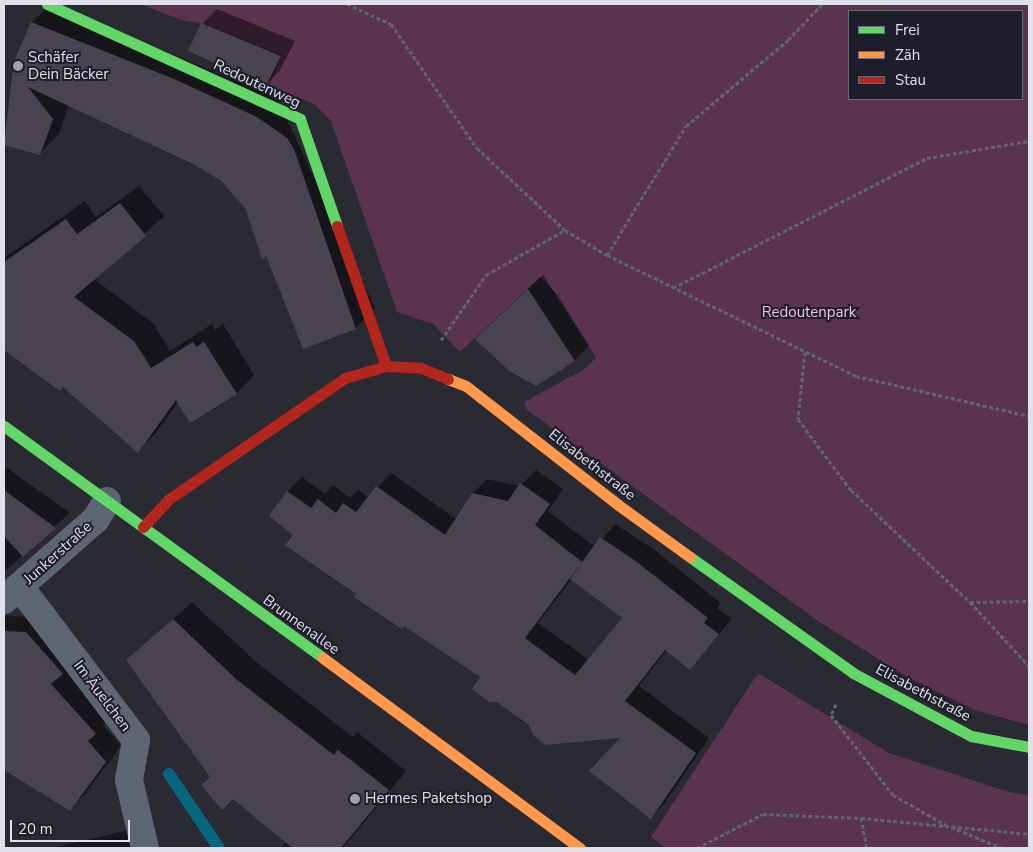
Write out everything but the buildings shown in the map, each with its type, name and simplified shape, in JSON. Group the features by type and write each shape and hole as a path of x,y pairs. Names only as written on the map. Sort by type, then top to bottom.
{"street":[{"name":"Redoutenweg","path":"47,4 300,120 386,366"},
{"name":"Elisabethstraße","path":"143,527 169,499 345,378 386,366 421,368 466,386 617,504 822,653 853,673 971,736 1029,747"},
{"name":"Brunnenallee","path":"4,426 580,848"},
{"name":"Junkerstraße","path":"12,594 96,519 107,501"},
{"name":"Im Äuelchen","path":"12,594 136,740 129,780 144,848"}],"path":[{"path":"347,4 391,24 477,148 565,230 607,255 856,376 1029,416"},
{"path":"607,255 686,126 788,40 822,4"},
{"path":"673,288 927,158 1029,141"},
{"path":"421,368 486,275 565,230"},
{"path":"805,352 798,419 851,490 970,602 1029,666"},
{"path":"970,602 1029,601"},
{"path":"853,673 831,715 893,795 948,826 1002,848"},
{"path":"697,848 763,814 861,818 1029,834"},
{"path":"861,818 867,848"}],"green space":[{"name":"Redoutenpark","path":"140,4 1029,4 1029,725 975,710 907,677 818,621 526,409 524,402 583,370 596,358 558,295 540,277 460,352 433,324 397,312 331,121 314,104 269,85 282,55 200,23 181,20"},
{"path":"758,673 889,753 1009,792 1029,795 1029,848 666,848 651,837"}],"waterway":[{"path":"169,774 219,848"}],"traffic: fast":[{"path":"47,4 300,119 337,226"},
{"path":"4,426 323,658"},
{"path":"690,557 853,673 971,736 1029,747"}],"traffic: slow":[{"path":"448,379 466,386 617,504 690,557"},
{"path":"323,658 580,848"}],"traffic: jam":[{"path":"337,226 386,366"},
{"path":"143,527 169,499 345,378 386,366 421,368 448,379"}],"place":[{"name":"Schäfer Dein Bäcker","path":"18,66"},
{"name":"Hermes Paketshop","path":"355,799"}]}
